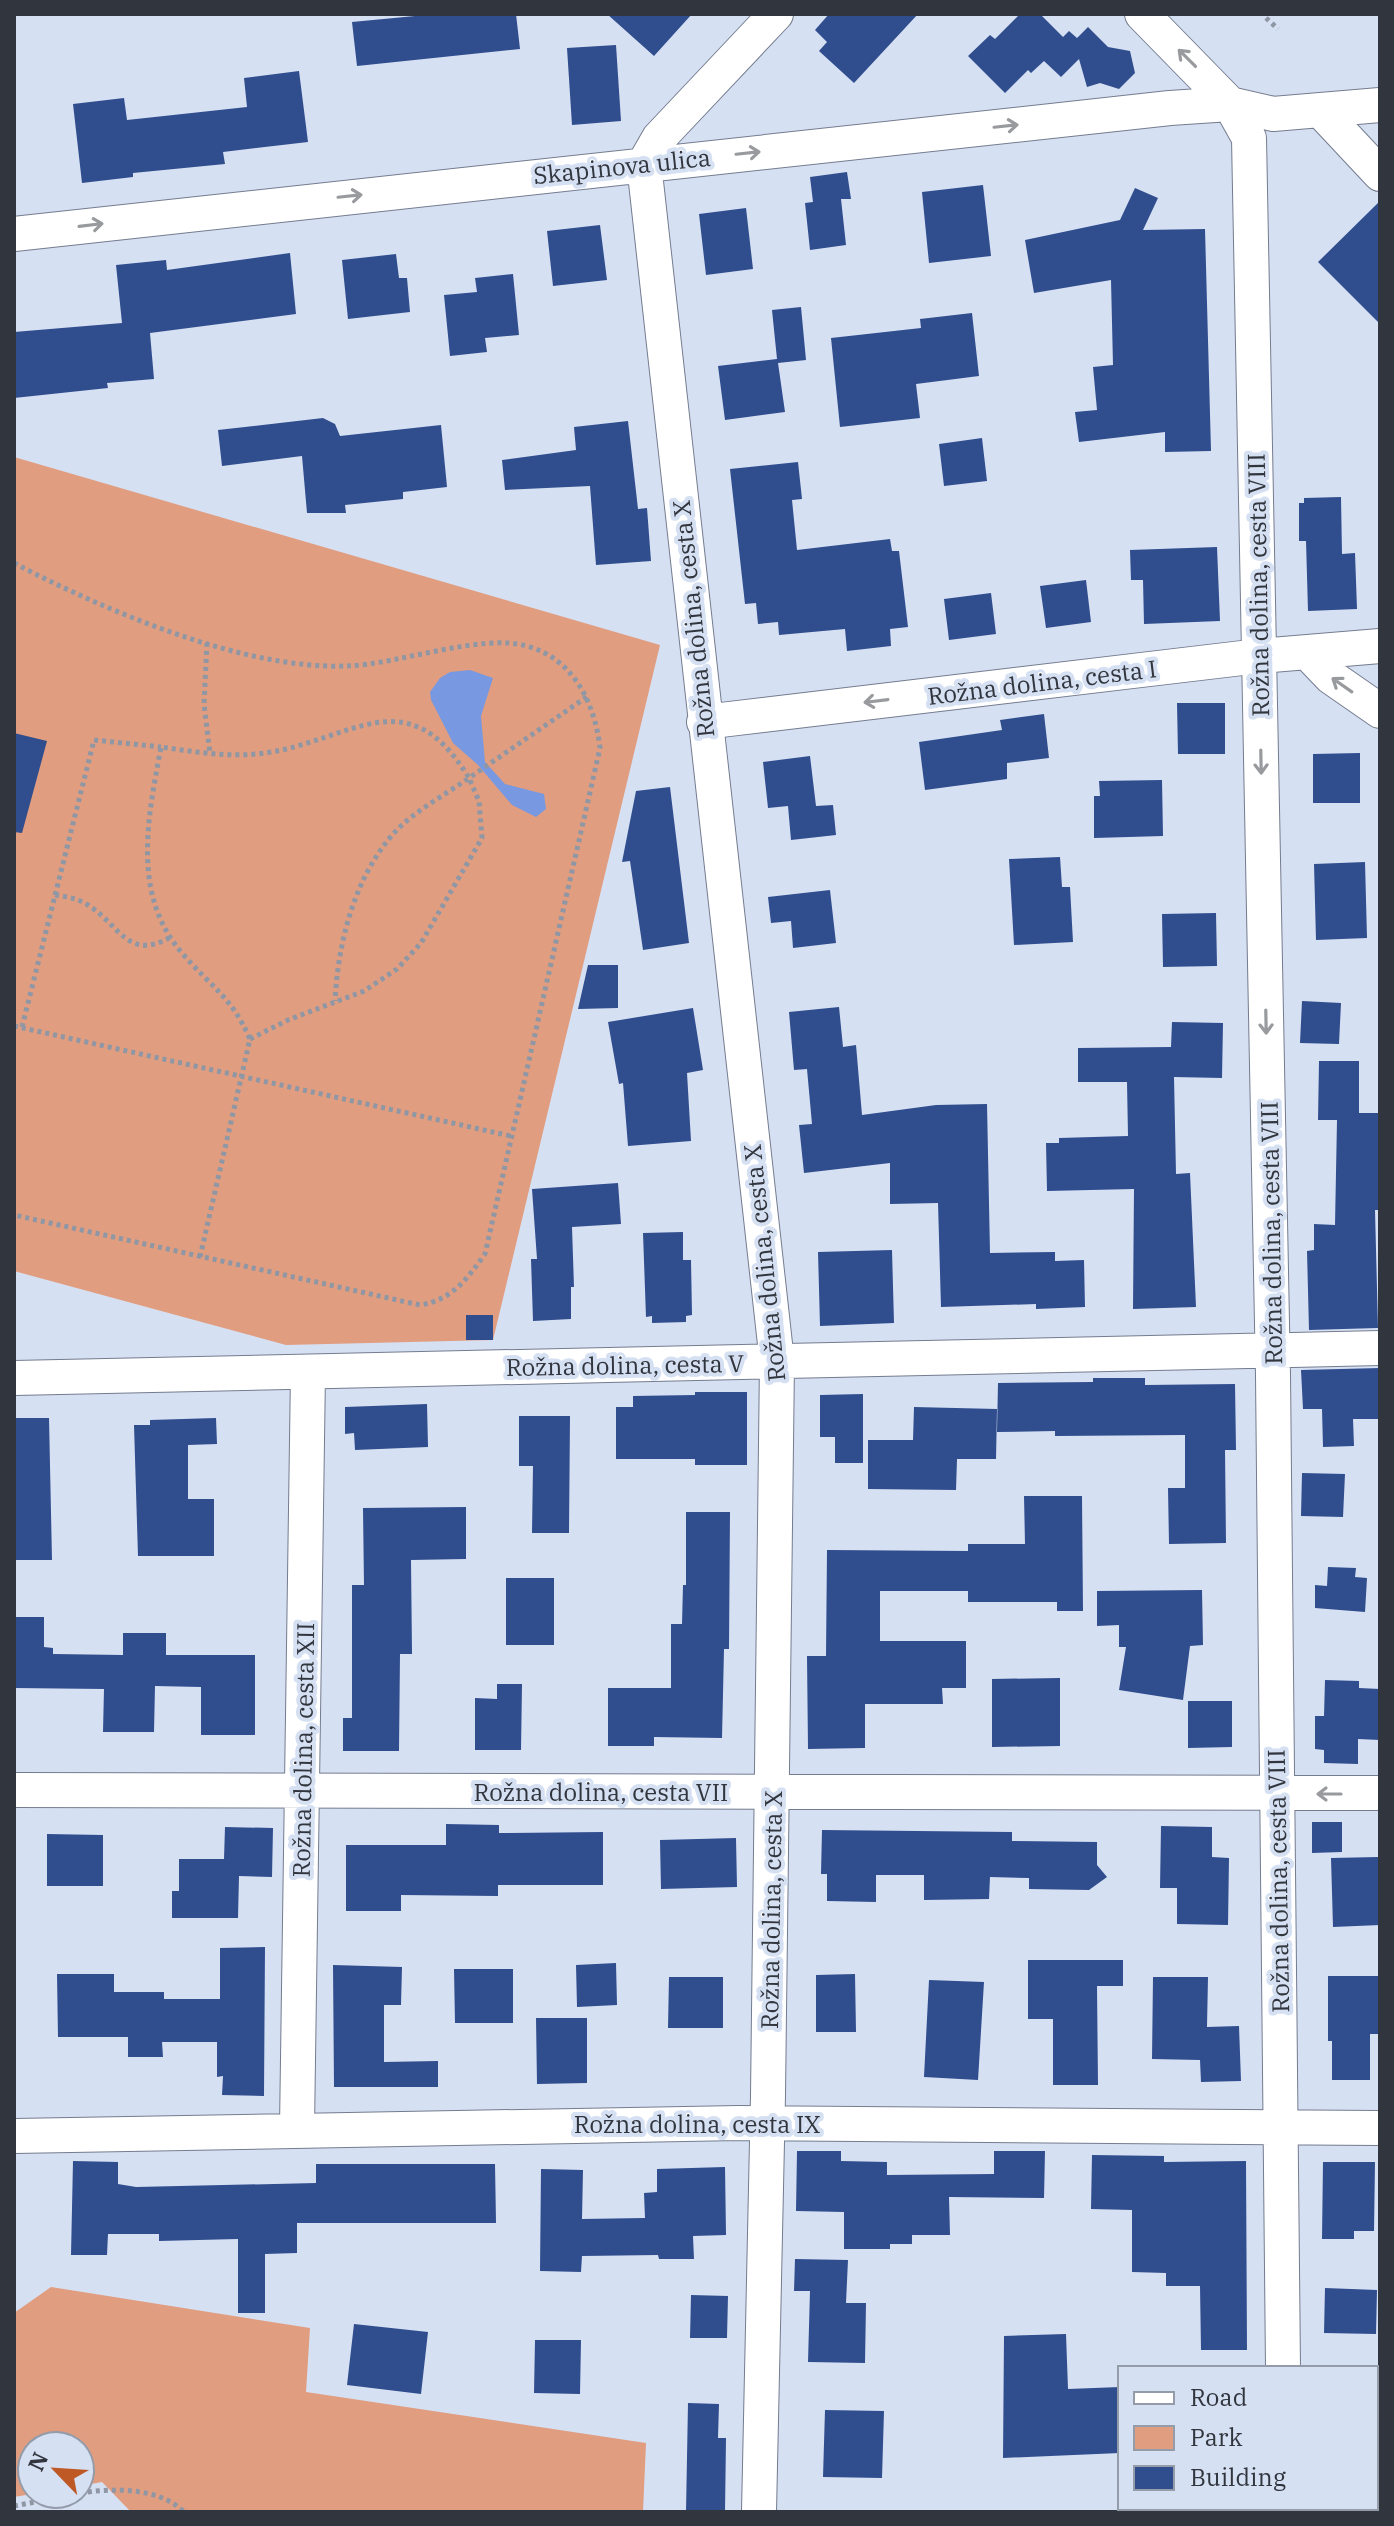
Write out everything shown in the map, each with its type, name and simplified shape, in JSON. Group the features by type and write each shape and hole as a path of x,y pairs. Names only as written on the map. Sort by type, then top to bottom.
{"street":[{"path":"644,164 659,138 776,14"},
{"name":"Rožna dolina, cesta VIII","path":"1142,14 1230,104 1249,138 1273,1351 1283,2366"},
{"path":"1230,104 1273,114 1380,105"},
{"name":"Skapinova ulica","path":"14,234 644,164 1230,104"},
{"path":"1321,111 1380,174"},
{"name":"Rožna dolina, cesta X","path":"644,164 777,1362 768,2123 759,2512"},
{"name":"Rožna dolina, cesta I","path":"704,722 1259,656 1380,646"},
{"path":"1309,654 1331,677 1380,711"},
{"name":"Rožna dolina, cesta V","path":"14,1378 1380,1348"},
{"name":"Rožna dolina, cesta XII","path":"297,2128 308,1372"},
{"name":"Rožna dolina, cesta VII","path":"14,1790 1380,1793"},
{"name":"Rožna dolina, cesta IX","path":"14,2136 297,2128 768,2123 1380,2128"}],"path":[{"path":"1266,18 1278,29"},
{"path":"14,563 125,612 207,643 254,659 300,667 398,662 500,643 526,646 557,663 588,696 600,748 595,784 485,1254 452,1293 436,1302 420,1305 14,1215"},
{"path":"207,643 204,704 210,754"},
{"path":"335,1001 342,937 370,869 394,833 588,696"},
{"path":"22,1027 94,740 233,756 266,753 375,720 401,720 421,726 455,754 471,776 479,801 482,838 450,899 421,943 397,969 364,991 250,1039"},
{"path":"161,747 146,870 154,905 169,938 229,999 250,1039 200,1257"},
{"path":"55,895 92,907 135,945 156,946 169,938"},
{"path":"14,1026 511,1136"},
{"path":"96,2493 145,2492 174,2501 184,2512"}],"green space":[{"path":"14,457 660,645 493,1340 286,1345 14,1271"},
{"path":"51,2287 310,2328 306,2392 646,2443 643,2512 131,2512 102,2482 96,2483 96,2430 16,2430 14,2497 14,2313"}],"water":[{"path":"470,670 493,678 481,716 485,762 505,784 544,794 546,809 536,817 512,805 478,765 453,743 431,700 430,692 440,678 450,672"}],"building":[{"path":"436,14 516,14 520,49 357,66 352,22"},
{"path":"607,14 692,14 654,56"},
{"path":"829,14 918,14 854,83 819,51 827,42 815,30"},
{"path":"1020,14 1040,14 1063,37 1069,31 1077,38 1088,27 1108,47 1130,51 1135,73 1119,89 1100,83 1087,87 1079,59 1061,77 1044,61 1031,73 1028,70 1005,93 968,56 990,35 995,39"},
{"path":"616,45 621,121 572,125 567,48"},
{"path":"299,71 308,142 223,152 225,164 133,173 133,177 82,183 73,104 124,98 127,120 247,107 244,78"},
{"path":"847,172 851,199 841,199 846,245 810,250 805,203 813,202 810,177"},
{"path":"983,185 991,256 929,263 922,192"},
{"path":"1135,188 1158,198 1143,230 1205,229 1211,451 1165,452 1165,432 1079,442 1075,412 1097,410 1093,367 1113,365 1111,280 1034,293 1025,240 1120,220"},
{"path":"1380,201 1380,324 1318,262"},
{"path":"746,208 753,269 706,275 699,214"},
{"path":"600,225 607,280 553,286 547,231"},
{"path":"290,253 296,314 150,333 154,379 107,383 108,388 14,398 14,332 122,323 116,265 166,260 167,270"},
{"path":"396,254 399,278 407,278 410,312 348,319 342,260"},
{"path":"513,274 519,335 485,338 487,352 450,356 444,295 477,292 475,278"},
{"path":"801,307 806,360 778,363 785,412 725,420 718,366 777,359 772,310"},
{"path":"972,313 979,376 916,384 920,418 840,427 831,338 921,328 920,319"},
{"path":"323,418 335,424 340,436 441,425 447,487 403,492 403,499 345,505 346,513 307,513 302,456 222,466 218,430"},
{"path":"628,421 638,509 647,508 651,561 596,565 590,486 505,490 502,460 576,450 574,427"},
{"path":"982,438 987,481 944,486 939,444"},
{"path":"798,462 802,499 792,500 797,550 890,539 892,551 899,551 908,627 890,629 891,646 847,651 845,629 779,635 778,622 758,624 756,603 745,604 730,469"},
{"path":"1341,497 1342,554 1355,553 1357,609 1308,611 1306,541 1299,541 1299,503 1304,503 1304,498"},
{"path":"1217,547 1220,621 1144,624 1143,580 1131,580 1130,550"},
{"path":"1086,580 1091,622 1046,628 1040,586"},
{"path":"991,593 996,634 949,640 944,599"},
{"path":"1177,703 1225,703 1225,754 1178,754"},
{"path":"1044,714 1049,758 1007,763 1007,779 925,790 919,742 1002,730 1000,720"},
{"path":"14,733 47,741 22,833 14,832"},
{"path":"1360,753 1360,803 1313,803 1313,754"},
{"path":"810,756 816,806 833,805 836,835 791,840 788,806 768,808 763,762"},
{"path":"1162,780 1163,836 1094,838 1094,796 1100,796 1099,781"},
{"path":"670,787 689,943 643,950 630,861 622,862 636,791"},
{"path":"1060,857 1062,887 1070,887 1073,942 1014,945 1009,859"},
{"path":"1365,862 1367,938 1316,940 1314,864"},
{"path":"830,890 836,943 793,948 791,921 771,923 768,897"},
{"path":"1216,913 1217,966 1163,967 1162,914"},
{"path":"588,965 618,965 618,1008 578,1009"},
{"path":"1302,1001 1341,1003 1339,1044 1300,1043"},
{"path":"839,1007 843,1047 856,1045 862,1115 936,1105 987,1104 990,1253 1055,1252 1055,1261 1084,1260 1085,1307 1036,1309 1036,1304 941,1307 938,1203 890,1204 890,1163 804,1173 799,1125 812,1124 807,1069 794,1070 789,1012"},
{"path":"693,1008 703,1070 687,1073 691,1141 628,1146 623,1083 619,1084 608,1022"},
{"path":"1172,1022 1223,1023 1222,1078 1174,1077 1176,1174 1190,1173 1196,1307 1133,1309 1134,1189 1047,1191 1046,1143 1059,1143 1059,1138 1128,1136 1127,1082 1078,1082 1078,1048 1171,1047"},
{"path":"1319,1061 1359,1061 1359,1113 1380,1113 1380,1210 1375,1210 1378,1328 1309,1330 1307,1251 1314,1250 1314,1224 1335,1225 1337,1120 1318,1120"},
{"path":"618,1183 621,1224 572,1227 574,1287 571,1287 571,1319 533,1321 531,1259 537,1259 532,1189"},
{"path":"683,1232 683,1260 691,1260 692,1315 686,1316 686,1322 652,1323 652,1316 646,1317 643,1233"},
{"path":"892,1250 894,1323 820,1326 818,1252"},
{"path":"466,1315 493,1315 493,1340 466,1340"},
{"path":"1380,1368 1380,1419 1353,1419 1354,1446 1323,1447 1322,1409 1303,1409 1301,1370"},
{"path":"1093,1378 1145,1378 1145,1385 1235,1384 1236,1450 1225,1450 1226,1543 1169,1544 1168,1488 1185,1488 1185,1435 1055,1436 1055,1431 997,1432 998,1383 1093,1382"},
{"path":"695,1392 747,1392 747,1465 695,1465 695,1459 616,1459 616,1407 633,1407 633,1396 695,1395"},
{"path":"863,1394 863,1463 835,1463 835,1437 820,1437 820,1395"},
{"path":"427,1404 428,1447 355,1450 354,1433 345,1434 345,1407"},
{"path":"914,1407 997,1409 996,1459 957,1459 956,1490 868,1489 868,1440 913,1440"},
{"path":"519,1416 570,1416 569,1533 532,1533 533,1466 519,1466"},
{"path":"14,1418 49,1418 52,1560 14,1560"},
{"path":"216,1418 217,1444 188,1445 188,1499 214,1499 214,1556 138,1556 134,1425 150,1425 150,1420"},
{"path":"1302,1473 1345,1474 1343,1517 1301,1516"},
{"path":"1024,1496 1082,1496 1083,1611 1057,1611 1057,1602 968,1602 968,1591 880,1591 880,1641 966,1641 966,1688 942,1688 943,1704 865,1704 865,1748 808,1749 807,1656 826,1656 827,1550 968,1551 968,1544 1025,1544"},
{"path":"466,1507 466,1559 411,1560 412,1654 400,1654 399,1751 343,1751 343,1718 352,1718 352,1585 364,1585 363,1508"},
{"path":"686,1512 730,1512 729,1649 724,1649 722,1738 654,1737 654,1746 608,1746 608,1688 671,1688 671,1624 682,1624 683,1585 686,1585"},
{"path":"1328,1567 1356,1568 1355,1577 1367,1578 1365,1612 1315,1608 1315,1585 1327,1586"},
{"path":"506,1578 554,1578 554,1645 506,1645"},
{"path":"1202,1590 1203,1645 1190,1646 1183,1700 1119,1690 1126,1647 1119,1647 1119,1625 1097,1626 1097,1591"},
{"path":"14,1617 44,1617 44,1647 53,1648 53,1654 123,1655 123,1633 166,1633 166,1655 255,1655 255,1735 201,1735 201,1687 155,1686 154,1732 103,1732 104,1689 14,1688"},
{"path":"1060,1678 1060,1746 992,1747 992,1679"},
{"path":"1325,1680 1359,1681 1359,1688 1380,1689 1380,1740 1358,1739 1358,1764 1324,1763 1324,1750 1315,1749 1315,1716 1324,1716"},
{"path":"497,1684 522,1684 521,1750 475,1750 475,1698 497,1699"},
{"path":"1188,1701 1232,1701 1232,1747 1188,1748"},
{"path":"1312,1822 1342,1822 1342,1852 1312,1853"},
{"path":"446,1824 499,1825 499,1833 603,1832 603,1885 498,1885 498,1896 401,1895 401,1911 346,1911 346,1845 446,1845"},
{"path":"1161,1826 1212,1827 1212,1857 1229,1858 1228,1925 1177,1924 1177,1888 1160,1888"},
{"path":"225,1827 273,1828 272,1877 239,1876 238,1918 172,1918 172,1891 179,1891 179,1859 224,1859"},
{"path":"822,1830 1012,1832 1012,1841 1097,1842 1097,1865 1107,1877 1089,1890 1029,1889 1029,1878 990,1877 989,1899 924,1900 924,1875 876,1875 876,1902 827,1901 827,1874 821,1874"},
{"path":"47,1834 103,1835 103,1886 47,1886"},
{"path":"736,1838 737,1887 661,1889 660,1840"},
{"path":"1378,1857 1380,1925 1333,1927 1331,1858"},
{"path":"265,1947 264,2096 222,2095 223,2076 217,2077 217,2042 162,2042 163,2057 128,2057 128,2037 58,2037 57,1974 114,1974 114,1992 164,1992 164,1999 220,1999 220,1948"},
{"path":"1028,1960 1123,1960 1123,1986 1097,1986 1098,2085 1053,2085 1053,2019 1028,2019"},
{"path":"616,1963 617,2005 577,2007 576,1965"},
{"path":"333,1965 402,1967 401,2005 384,2005 384,2062 438,2061 438,2087 334,2087"},
{"path":"454,1969 513,1969 513,2023 455,2023"},
{"path":"855,1974 856,2032 816,2032 816,1975"},
{"path":"1328,1976 1380,1976 1380,2034 1370,2034 1370,2080 1332,2080 1332,2041 1328,2041"},
{"path":"669,1977 723,1977 723,2028 668,2028"},
{"path":"1153,1977 1208,1977 1207,2027 1239,2026 1241,2081 1201,2082 1200,2060 1152,2059"},
{"path":"929,1980 984,1982 978,2080 924,2077"},
{"path":"536,2018 587,2018 587,2083 537,2084"},
{"path":"797,2151 841,2151 841,2161 887,2162 887,2175 994,2174 994,2151 1045,2151 1044,2198 949,2197 950,2235 912,2235 912,2244 890,2244 890,2249 844,2249 844,2212 796,2211"},
{"path":"1092,2155 1164,2156 1164,2162 1246,2161 1247,2350 1201,2350 1200,2286 1166,2286 1166,2273 1132,2272 1132,2210 1091,2209"},
{"path":"73,2161 118,2162 118,2184 136,2187 316,2183 316,2164 495,2164 496,2223 297,2223 297,2253 265,2254 265,2313 238,2313 238,2239 159,2241 159,2234 108,2234 107,2255 71,2255"},
{"path":"1323,2162 1375,2162 1374,2231 1354,2231 1354,2239 1322,2239"},
{"path":"725,2167 726,2235 693,2236 694,2259 659,2259 658,2255 582,2256 581,2272 540,2271 541,2169 583,2170 582,2219 645,2218 644,2193 657,2192 657,2169"},
{"path":"795,2259 848,2260 846,2303 866,2303 865,2363 808,2362 810,2291 794,2291"},
{"path":"1325,2288 1377,2290 1376,2334 1324,2333"},
{"path":"691,2295 728,2296 727,2338 690,2338"},
{"path":"354,2324 428,2332 421,2394 347,2385"},
{"path":"1066,2334 1068,2389 1118,2387 1118,2453 1003,2458 1004,2336"},
{"path":"535,2340 581,2340 580,2394 534,2393"},
{"path":"688,2403 719,2404 718,2438 726,2438 725,2512 686,2512"},
{"path":"825,2410 884,2411 882,2478 823,2477"}]}
